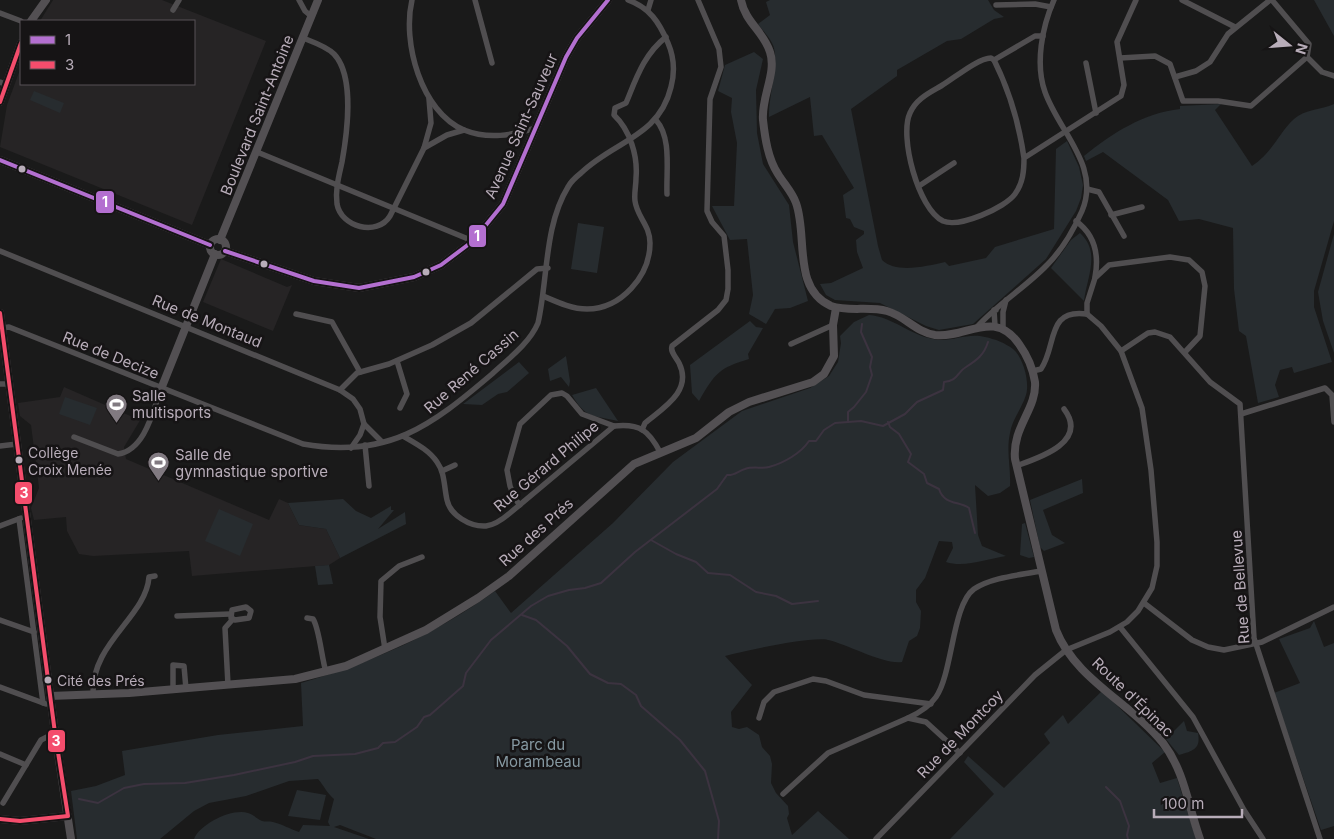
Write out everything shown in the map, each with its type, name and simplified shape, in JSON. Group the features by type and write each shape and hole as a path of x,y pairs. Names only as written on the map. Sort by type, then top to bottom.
{"street":[{"path":"33,20 46,0"},
{"path":"173,10 178,0"},
{"path":"299,0 305,11 311,16"},
{"name":"Boulevard Saint-Antoine","path":"220,240 318,0"},
{"path":"412,0 408,14 409,38 414,66 428,97 443,114 464,130 485,136 502,136 536,128"},
{"path":"475,0 480,10 492,63"},
{"name":"Avenue Saint-Sauveur","path":"224,251 314,281 359,288 414,277 441,265 473,241 503,204 566,57 577,38 608,0"},
{"name":"Rue René Cassin","path":"382,442 403,436 430,423 462,400 521,346 534,331 543,296 558,206 568,185 594,160 630,139 656,120 669,96 674,72 671,50 666,37 648,10 628,0"},
{"path":"648,10 651,0"},
{"path":"660,452 652,435 642,430 645,423 680,391 683,383 682,367 672,352 672,346 718,310 726,300 728,289 724,236 712,222 707,211 710,99 721,67 719,49 698,0"},
{"path":"741,0 747,19 766,43 771,54 772,64 763,99 763,118 770,161 796,204 808,281 823,303 836,308 889,311 921,331 937,336 995,326 1003,329 1018,342 1032,371 1041,368 1047,360 1051,336 1058,322 1067,315 1076,312 1087,314 1087,303 1095,278 1096,256 1094,244 1086,230 1076,222"},
{"path":"976,328 994,310 1048,265 1082,211 1087,190 1082,162 1045,91 1041,72 1043,36 1054,0"},
{"path":"1024,158 1096,114 1121,96 1124,85 1117,42 1136,0"},
{"path":"1182,0 1235,28"},
{"path":"1120,58 1155,56 1170,64 1183,101 1218,101 1252,106 1307,57 1309,44 1271,0 1228,34 1210,62 1196,71 1175,77"},
{"path":"996,4 1035,4 1051,7"},
{"path":"0,13 20,22"},
{"path":"994,60 1010,95 1019,124 1024,158 1020,185 1010,200 979,216 956,222 943,221 937,217 919,186 907,144 907,120 910,111 916,102 978,62 986,58 994,60 1035,36 1043,36"},
{"path":"543,296 571,306 587,309 603,307 634,287 647,261 650,244 649,229 635,207 636,161 630,139 622,122 614,115 615,108 626,103 647,58 656,45 666,37"},
{"path":"303,38 332,52 345,77 346,126 337,185 340,212 351,223 375,228 384,223 394,208 424,148 431,123 428,97"},
{"path":"0,102 20,46"},
{"path":"1307,57 1322,72 1334,76"},
{"path":"1086,63 1096,114"},
{"path":"1,84 10,71"},
{"path":"656,120 662,127 666,144 666,194"},
{"path":"424,148 447,135 464,130"},
{"path":"257,152 473,241"},
{"path":"0,160 210,245"},
{"path":"919,186 954,163"},
{"path":"1087,190 1099,192 1124,236"},
{"path":"1111,215 1142,207"},
{"path":"214,240 220,240 225,245 224,251 221,254 215,254 210,249 210,245 214,240"},
{"name":"Rue de Montaud","path":"0,251 186,327 228,342 340,390 353,399 360,409 364,424 382,442"},
{"path":"74,437 118,454 124,453 140,440 215,254"},
{"path":"1095,278 1109,265 1176,257 1194,262 1202,272 1206,286 1200,336 1185,352"},
{"path":"340,390 360,372 397,361 432,345 471,323 537,269 548,268"},
{"path":"1003,329 1003,312 1006,300"},
{"name":"Rue des Prés","path":"48,701 93,694 228,686 295,679 326,672 385,649 426,630 478,598 509,576 634,464 696,438 729,412 749,402 813,382 824,374 834,356 833,325 836,308"},
{"path":"994,310 1003,312"},
{"path":"994,310 995,326"},
{"path":"296,314 332,322 360,372"},
{"name":"Rue de Montcoy","path":"876,839 1035,675 1066,650 1120,627 1134,616 1152,588 1157,566 1154,498 1144,419 1132,378 1121,351 1101,326 1087,314"},
{"path":"0,317 17,444 22,518 34,632 54,733 71,839"},
{"path":"791,344 833,325"},
{"name":"Rue de Decize","path":"2,328 11,328 285,439 320,447 351,448 382,442"},
{"path":"1121,351 1140,337 1155,332 1170,337 1210,382 1240,404 1241,414 1324,388 1332,395 1334,422"},
{"path":"397,361 407,394 400,408"},
{"name":"Route d'Épinac","path":"1032,371 1034,395 1017,433 1015,446 1016,466 1056,630 1066,650 1162,743 1181,774 1200,839"},
{"path":"0,384 10,384"},
{"path":"520,505 515,500 507,470 520,424 551,395 562,393 567,396 582,414 614,426"},
{"path":"1016,466 1057,449 1066,441 1069,434 1070,420 1064,409"},
{"name":"Rue de Bellevue","path":"1241,414 1255,645 1320,839"},
{"path":"351,448 360,435 364,424"},
{"name":"Rue Gérard Philipe","path":"403,436 424,449 437,462 442,471 447,502 456,514 466,522 487,526 498,522 520,505 614,426 642,430"},
{"path":"0,446 17,444"},
{"path":"364,446 370,480 369,486"},
{"path":"442,471 455,465"},
{"path":"0,526 22,518"},
{"path":"22,518 48,701"},
{"path":"385,649 380,617 381,581 400,566 422,557"},
{"path":"783,794 828,753 908,718 931,704 941,686 960,612 967,597 976,588 1041,571"},
{"path":"93,694 92,681 98,663 140,601 147,588 149,577 155,576"},
{"path":"1144,603 1192,640 1208,648 1224,650 1255,645 1334,608"},
{"path":"177,616 232,617 225,628 228,686"},
{"path":"307,618 313,619 316,624 320,654 326,672"},
{"path":"0,620 34,632"},
{"path":"1120,627 1193,717 1244,810 1263,839"},
{"path":"174,690 173,665 184,666 186,689"},
{"path":"759,718 764,702 774,692 813,679 826,681 864,695 931,704"},
{"path":"0,687 48,701"},
{"path":"908,718 921,720 931,726 960,753"},
{"path":"3,803 41,740 54,733"},
{"path":"0,754 26,765"},
{"path":"1,819 26,820 68,816"}],"shaded area":[{"path":"53,0 162,0 266,41 192,225 0,147 7,105 20,70 20,85 195,85 195,20 41,20"},
{"path":"221,259 287,287 292,285 273,331 203,302"},
{"path":"64,387 135,418 142,417 124,447 126,459 269,520 279,499 288,503 299,525 326,529 340,558 329,565 192,576 189,551 93,556 79,554 67,531 66,517 34,520 31,508 39,488 31,425 20,416 18,403 60,397"}],"green space":[{"path":"770,0 988,0 994,10 1004,17 994,19 961,39 947,41 897,70 897,76 851,109 878,246 882,260 895,267 912,268 945,262 949,266 986,258 995,247 1054,229 1056,149 1067,141 1079,167 1083,185 1076,211 1046,259 973,324 939,330 926,326 880,303 835,300 826,295 820,284 831,283 863,268 857,252 856,240 864,234 864,231 854,227 850,219 846,218 843,195 854,188 822,135 814,136 810,97 769,117 775,58 771,40 758,24 770,15 766,2"},
{"path":"1314,0 1334,0 1334,36"},
{"path":"754,52 763,59 756,90 757,133 763,164 789,205 793,242 808,301 790,308 775,309 766,324 749,314 753,295 747,239 730,240 712,206 734,206 737,143 731,112 732,98 718,91 725,65"},
{"path":"34,91 64,103 60,113 30,100"},
{"path":"1221,104 1215,110 1252,166 1265,155 1294,119 1308,111 1334,104 1334,221 1314,291 1314,307 1332,362 1294,373 1292,367 1280,370 1275,385 1279,397 1258,403 1246,336 1239,331 1234,289 1233,228 1199,219 1179,221 1168,200 1103,152 1086,161 1084,156 1117,132 1154,115 1180,109 1180,106"},
{"path":"578,223 604,227 597,273 571,269"},
{"path":"1080,233 1090,248 1091,257 1090,274 1084,301 1051,268 1071,240"},
{"path":"1334,234 1334,353 1323,321 1318,292"},
{"name":"Parc du Morambeau","path":"869,315 886,319 917,334 933,339 946,340 965,336 978,336 1003,343 1013,349 1020,358 1026,377 1027,390 1010,433 1008,446 1010,486 1000,493 988,496 975,485 978,535 982,546 1006,556 968,564 953,564 946,562 953,548 952,542 939,541 925,578 916,590 916,602 921,611 920,628 917,636 909,641 902,662 886,660 836,642 820,639 777,645 725,656 752,685 731,712 732,727 739,729 747,727 759,735 762,747 770,756 772,764 771,783 776,793 788,806 789,814 787,818 792,835 818,811 849,839 376,839 340,825 334,827 369,839 194,839 197,833 217,818 241,812 250,814 262,821 276,823 299,832 303,825 330,826 328,822 334,799 318,779 289,781 246,796 209,803 194,811 160,839 77,839 71,791 96,786 125,775 122,751 218,735 303,726 301,683 353,666 402,646 449,621 495,591 511,613 613,523 673,462 742,411 810,388 829,376 838,362 841,343 840,336 854,322"},
{"path":"750,321 756,327 763,328 748,354 749,359 731,365 719,373 709,384 699,401 692,393 690,365"},
{"path":"566,356 570,381 569,387 561,377 550,381 548,369"},
{"path":"519,362 529,373 507,392 498,394 482,405 463,404"},
{"path":"596,388 618,421 591,415 577,403 572,395"},
{"path":"65,397 97,408 90,425 59,414"},
{"path":"1082,479 1083,493 1043,510 1052,535 1065,543 1044,551 1040,547 1030,500"},
{"path":"343,499 356,511 371,518 391,506 391,510 394,510 378,529 405,512 406,524 340,558 326,529 299,525 288,503"},
{"path":"219,509 253,524 240,556 205,541"},
{"path":"1025,523 1034,557 1029,558 1020,555 1022,524"},
{"path":"329,565 333,584 318,585 315,566"},
{"path":"1314,621 1324,647 1334,643 1334,826 1321,830 1274,693 1300,683 1279,639 1310,628"},
{"path":"1102,691 1165,752 1152,763 1160,783 1177,778 1196,839 950,839 994,794 964,762 968,756 1004,788 1050,743 1044,734 1063,715 1068,724"},
{"path":"1184,721 1187,731 1198,733 1199,738 1195,748 1179,755 1166,739"},
{"path":"297,790 326,795 320,820 288,816"}],"waterway":[{"path":"848,422 848,412 866,392 872,375 870,367 872,357 861,332 862,324"},
{"path":"79,799 98,803 124,788 144,784 185,783 234,775 295,762 313,756 355,754 378,748 383,743 395,742 417,727 424,717 430,715 463,686 466,673 491,640 531,606 548,596 601,583 635,552 717,489 727,475 748,468 766,468 780,463 792,457 809,441 816,441 824,430 835,423 861,421 883,426 905,414 917,402 943,390 944,382 955,378 963,369 977,359 988,342"},
{"path":"888,422 890,427 899,434 911,454 908,462 924,474 927,483 939,489 944,498 969,508 975,533"},
{"path":"651,540 676,554 696,562 708,573 730,575 756,592 776,596 792,604 818,601"},
{"path":"522,615 536,620 567,646 590,674 608,683 621,684 636,695 641,706 680,740 705,771 719,821 718,839"},
{"path":"1106,787 1120,801 1129,826 1128,839"}],"transit line":[{"name":"1","path":"225,251 314,281 359,288 414,277 441,265 473,241 503,204 566,57 577,38 608,0"},
{"name":"3","path":"0,102 20,46"},
{"name":"1","path":"0,160 210,245"},
{"name":"3","path":"0,313 55,733 68,816 20,821 0,819"}],"place":[{"name":"Salle multisports","path":"116,423"},
{"name":"Collège Croix Menée","path":"19,460"},
{"name":"Salle de gymnastique sportive","path":"159,482"},
{"name":"Cité des Prés","path":"48,680"}]}
